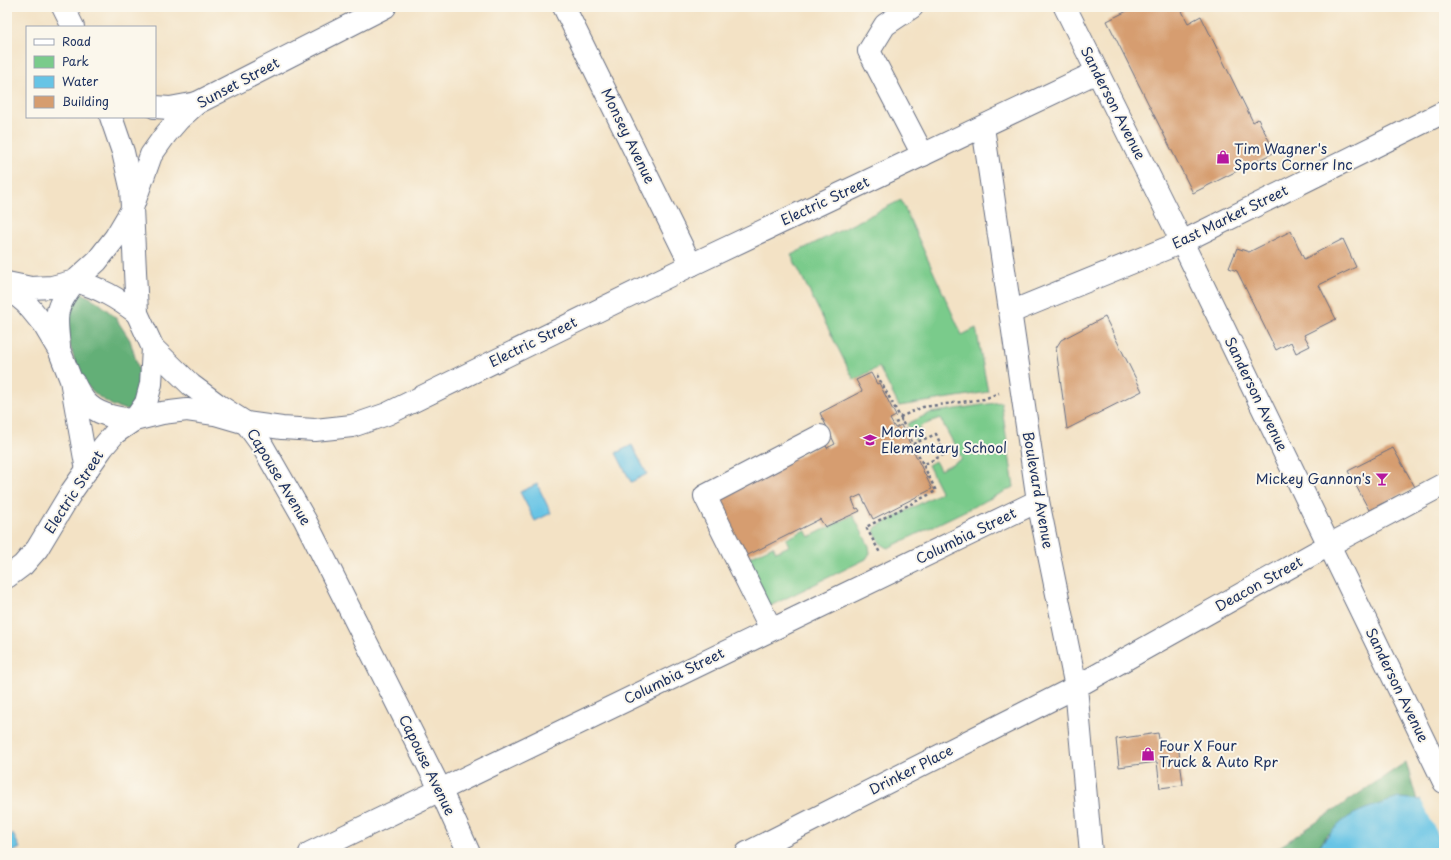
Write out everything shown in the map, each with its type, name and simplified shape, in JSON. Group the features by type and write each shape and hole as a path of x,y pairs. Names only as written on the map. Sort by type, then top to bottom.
{"street":[{"path":"63,7 72,26"},
{"name":"Sunset Street","path":"75,281 97,261 115,238 131,210 151,155 179,119 197,103 385,7"},
{"name":"Monsey Avenue","path":"564,7 691,265"},
{"path":"912,7 885,25 869,51 924,155"},
{"name":"Sanderson Avenue","path":"1065,7 1182,242 1328,545 1441,768"},
{"name":"Electric Street","path":"7,577 24,565 37,549 72,491 103,447 115,433 134,420 162,413 187,410 215,414 246,422 282,428 315,430 352,426 387,414 691,265 1097,72"},
{"path":"156,107 170,108 197,103"},
{"name":"East Market Street","path":"1011,312 1182,242 1444,112"},
{"name":"Capouse Avenue","path":"111,118 127,168 131,187 137,314 153,348 191,385 218,405 246,422 274,464 305,520 440,789 469,853"},
{"name":"Boulevard Avenue","path":"983,127 1038,500 1076,687 1091,853"},
{"path":"60,352 56,314 62,298 75,281"},
{"path":"7,283 31,288 52,286 75,281 93,286 107,293 137,314"},
{"path":"7,287 26,303 44,325 60,352 72,380 85,401 99,412 117,418 134,420 146,403 151,384 153,348"},
{"path":"72,380 86,470"},
{"path":"771,629 705,496 820,436"},
{"name":"Deacon Street","path":"1076,687 1328,545 1444,484"},
{"name":"Columbia Street","path":"310,853 1038,500"},
{"name":"Drinker Place","path":"747,853 1076,687"}],"path":[{"path":"877,375 901,418 936,491 866,527 882,557"},
{"path":"895,423 901,418 923,407 984,399 1002,392"},
{"path":"913,444 936,434 944,454 923,465"}],"green space":[{"path":"901,200 962,335 976,328 988,392 899,406 879,367 854,380 791,255"},
{"path":"79,292 98,302 115,317 130,340 139,371 140,390 136,406 127,410 113,406 99,397 85,384 75,362 69,342 68,317 72,300"},
{"path":"1001,402 1014,487 888,548 880,543 874,531 876,527 940,493 941,491 928,465 935,461 940,470 962,459 940,418 919,427 922,436 915,440 907,424 930,413"},
{"path":"853,515 869,546 870,553 866,559 766,608 743,560 773,546 776,552 789,546 786,539 805,530 809,537"},
{"path":"1406,762 1417,800 1399,798 1327,835 1314,853 1272,853 1275,850"}],"water":[{"path":"632,445 647,474 631,482 616,453"},
{"path":"537,484 551,513 535,521 520,492"},
{"path":"1399,798 1444,802 1444,853 1314,853 1332,831 1348,817 1365,809"},
{"path":"13,834 20,848 7,853 7,838"}],"pier":[{"path":"1420,798 1444,800 1444,847"}],"building":[{"path":"1135,7 1180,7 1188,23 1201,16 1253,122 1258,119 1275,152 1193,193 1107,21"},
{"path":"1291,231 1304,259 1343,239 1356,267 1319,285 1336,319 1304,335 1310,346 1296,353 1291,342 1276,350 1237,271 1229,268 1237,248 1249,252"},
{"path":"1105,317 1142,391 1067,429 1056,348 1061,340"},
{"path":"871,373 877,384 879,383 896,416 890,419 895,428 901,425 932,489 873,519 861,495 852,499 856,509 858,508 860,511 825,527 820,519 746,556 715,500 825,443 827,448 835,444 820,413 862,391 856,380"},
{"name":"Mickey Gannon's","path":"1393,448 1415,487 1369,510 1348,471"},
{"name":"Four X Four Truck & Auto Rpr","path":"1158,733 1160,745 1178,743 1183,785 1160,788 1157,762 1119,767 1116,739"}],"place":[{"name":"Tim Wagner's Sports Corner Inc","path":"1223,157"},
{"name":"Morris Elementary School","path":"870,440"},
{"name":"Mickey Gannon's","path":"1382,479"},
{"name":"Four X Four Truck & Auto Rpr","path":"1148,754"}]}
